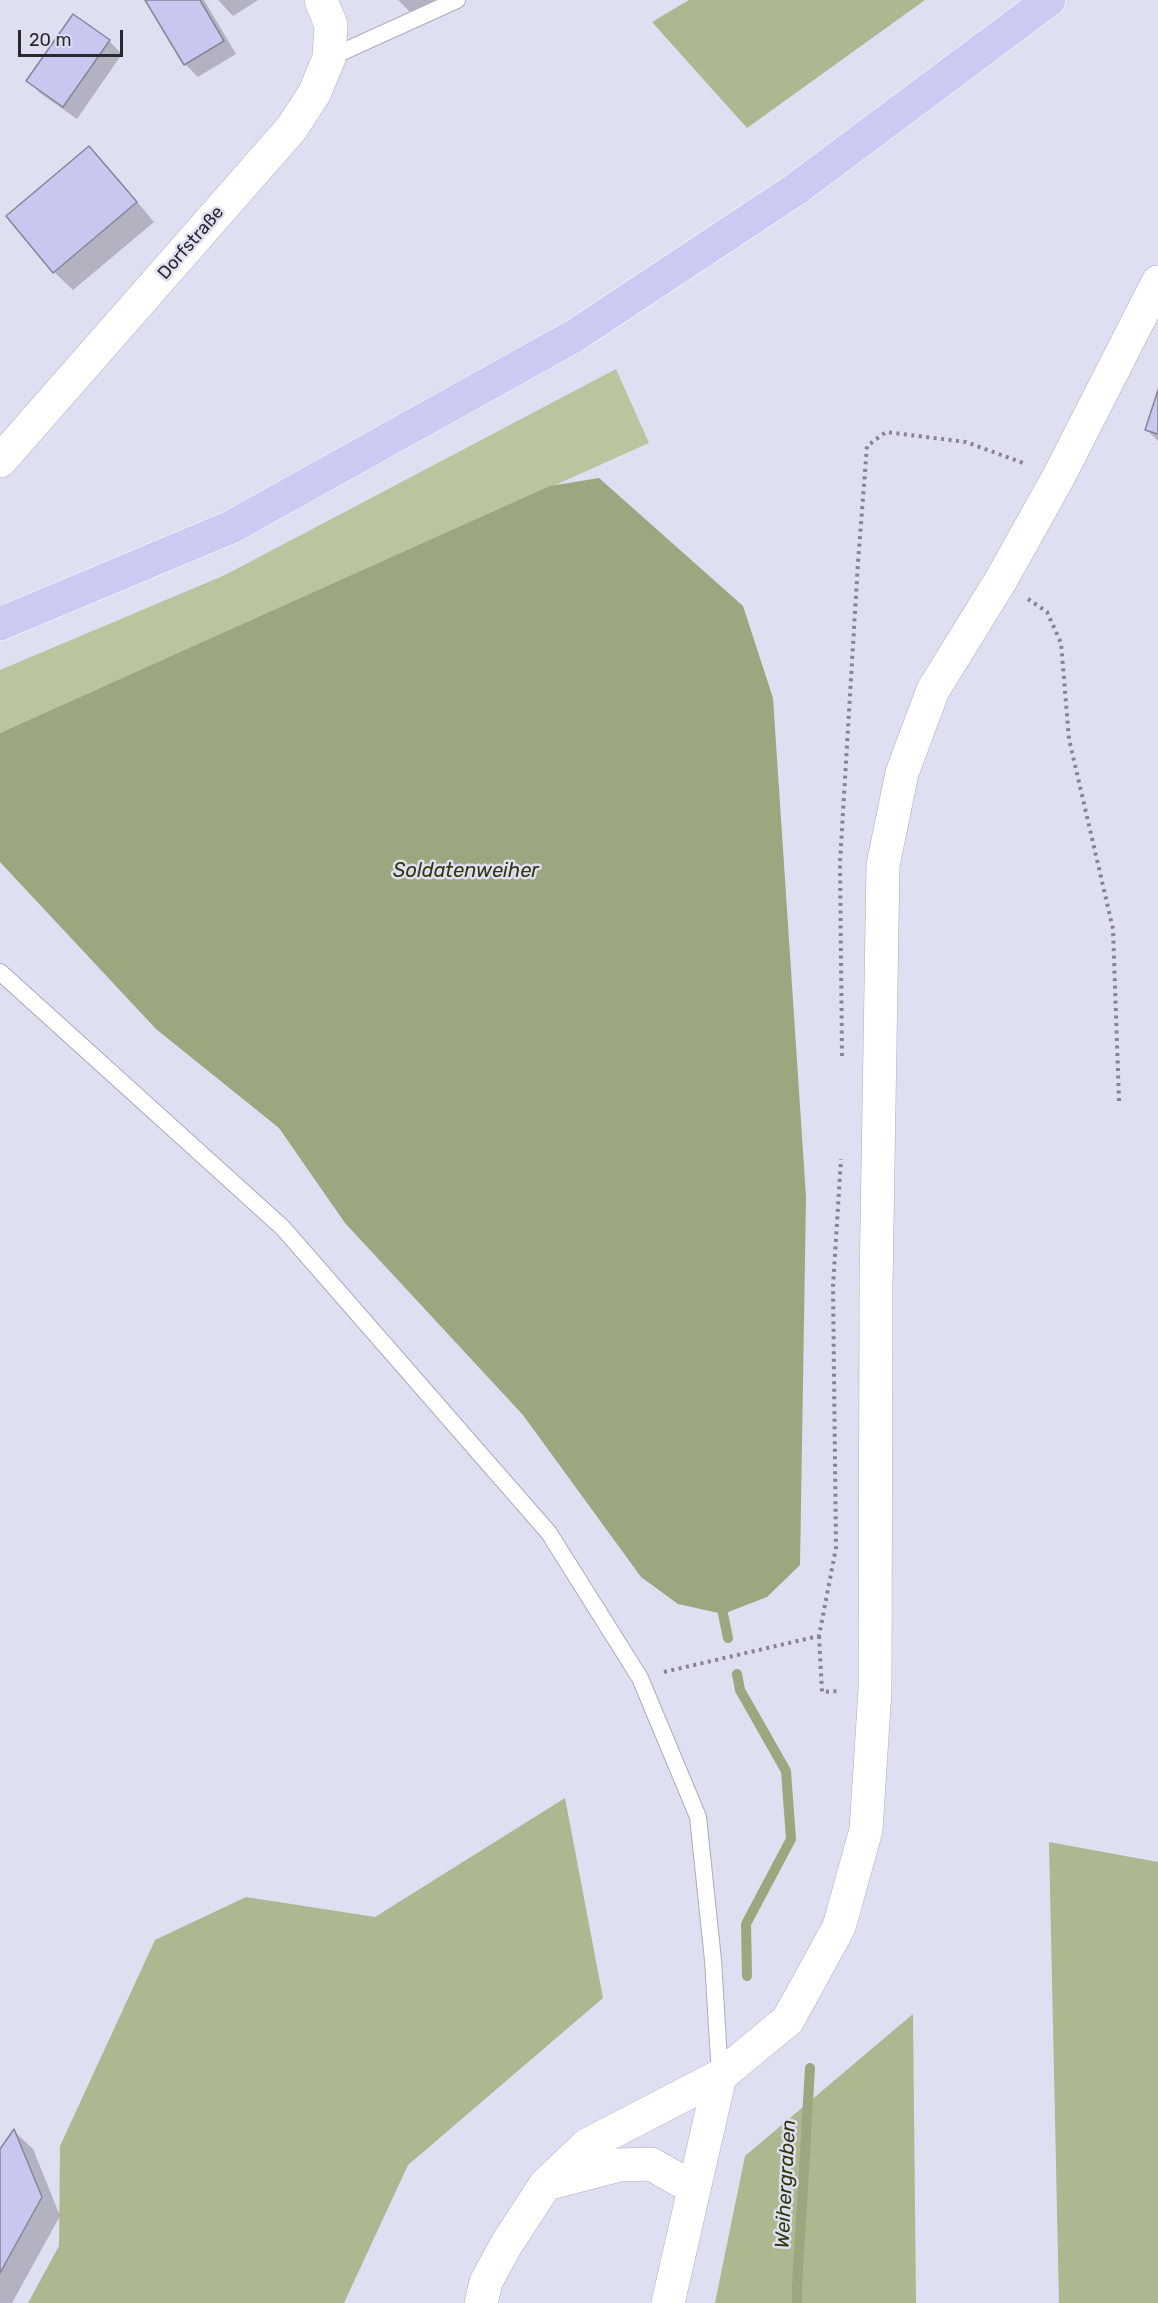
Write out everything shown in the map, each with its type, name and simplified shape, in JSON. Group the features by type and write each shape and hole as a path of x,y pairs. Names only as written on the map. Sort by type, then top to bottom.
{"main road":[{"path":"0,624 231,527 574,336 796,189 1049,0"}],"street":[{"name":"Dorfstraße","path":"0,461 291,129 314,94 329,58 331,25 322,1"},
{"path":"481,2303 486,2282 506,2245 545,2185 587,2145 720,2076 788,2020 839,1927 866,1830 875,1690 876,1285 883,865 902,773 933,690 1001,580 1059,476 1158,282"},
{"path":"668,2303 720,2076"},
{"path":"545,2185 618,2165 651,2164 693,2188"}],"lane":[{"path":"329,58 457,0"},
{"path":"0,972 283,1228 549,1533 640,1678 698,1817 713,1960 720,2076"}],"path":[{"path":"842,1062 840,862 867,446 886,432 966,442 1059,476"},
{"path":"1001,580 1047,612 1061,643 1069,739 1113,929 1119,1101"},
{"path":"841,1156 833,1286 836,1548 819,1636 822,1692 875,1690"},
{"path":"640,1678 819,1636"}],"shaded area":[{"path":"689,0 925,0 747,128 652,22"},
{"path":"616,369 649,443 0,733 0,670 225,575"},
{"path":"565,1798 603,1998 408,2165 344,2303 28,2303 59,2246 60,2146 155,1940 246,1897 375,1917"},
{"path":"1049,1842 1158,1862 1158,2303 1059,2303"},
{"path":"913,2014 916,2303 715,2303 745,2156"}],"water":[{"name":"Soldatenweiher","path":"599,478 743,606 773,698 806,1197 800,1565 767,1597 723,1614 678,1604 641,1577 523,1415 345,1223 279,1128 156,1029 0,862 0,733 550,486"}],"building":[{"path":"145,0 200,0 224,41 184,65"},
{"path":"73,14 110,40 63,107 26,81"},
{"path":"89,146 137,202 53,273 6,216"},
{"path":"1158,390 1158,434 1145,430"},
{"path":"14,2129 42,2197 0,2273 0,2149"}],"waterway":[{"name":"Weihergraben","path":"723,1614 728,1638"},
{"name":"Weihergraben","path":"737,1674 740,1690 786,1771 791,1839 746,1924 747,1976"},
{"name":"Weihergraben","path":"797,2303 810,2068"}]}
